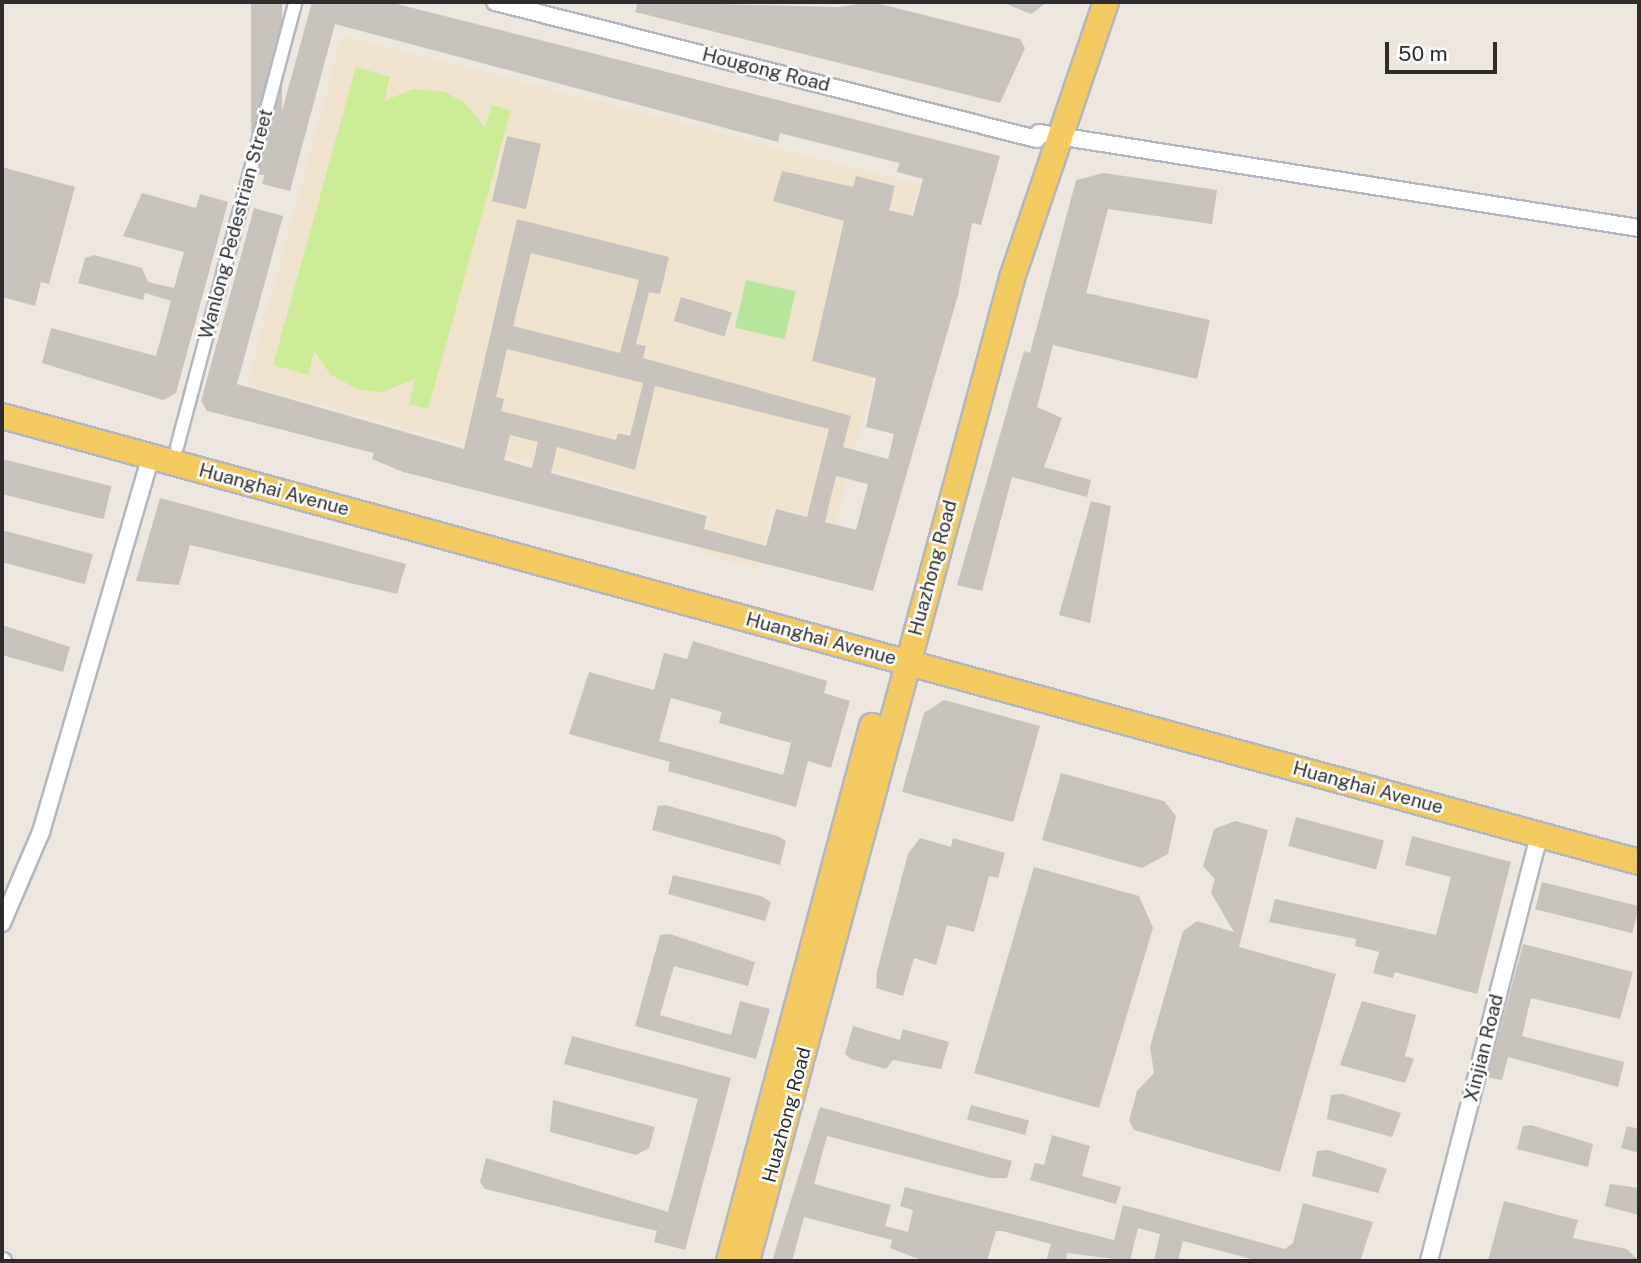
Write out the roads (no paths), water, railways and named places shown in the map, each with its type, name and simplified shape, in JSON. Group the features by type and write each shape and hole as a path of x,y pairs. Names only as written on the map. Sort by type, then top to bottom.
{"main road":[{"name":"Huazhong Road","path":"729,1261 1044,136 1088,2"},
{"name":"Huazhong Road","path":"1044,136 1106,2"},
{"name":"Huanghai Avenue","path":"2,399 1639,862"},
{"name":"Huanghai Avenue","path":"2,416 1639,845"},
{"name":"Huazhong Road","path":"747,1261 901,652"}],"street":[{"name":"Wanlong Pedestrian Street","path":"177,447 295,2"},
{"name":"Hougong Road","path":"495,2 1044,136 1639,228"},
{"path":"2,923 41,832 151,456"},
{"name":"Xinjian Road","path":"1429,1261 1539,835"}]}
